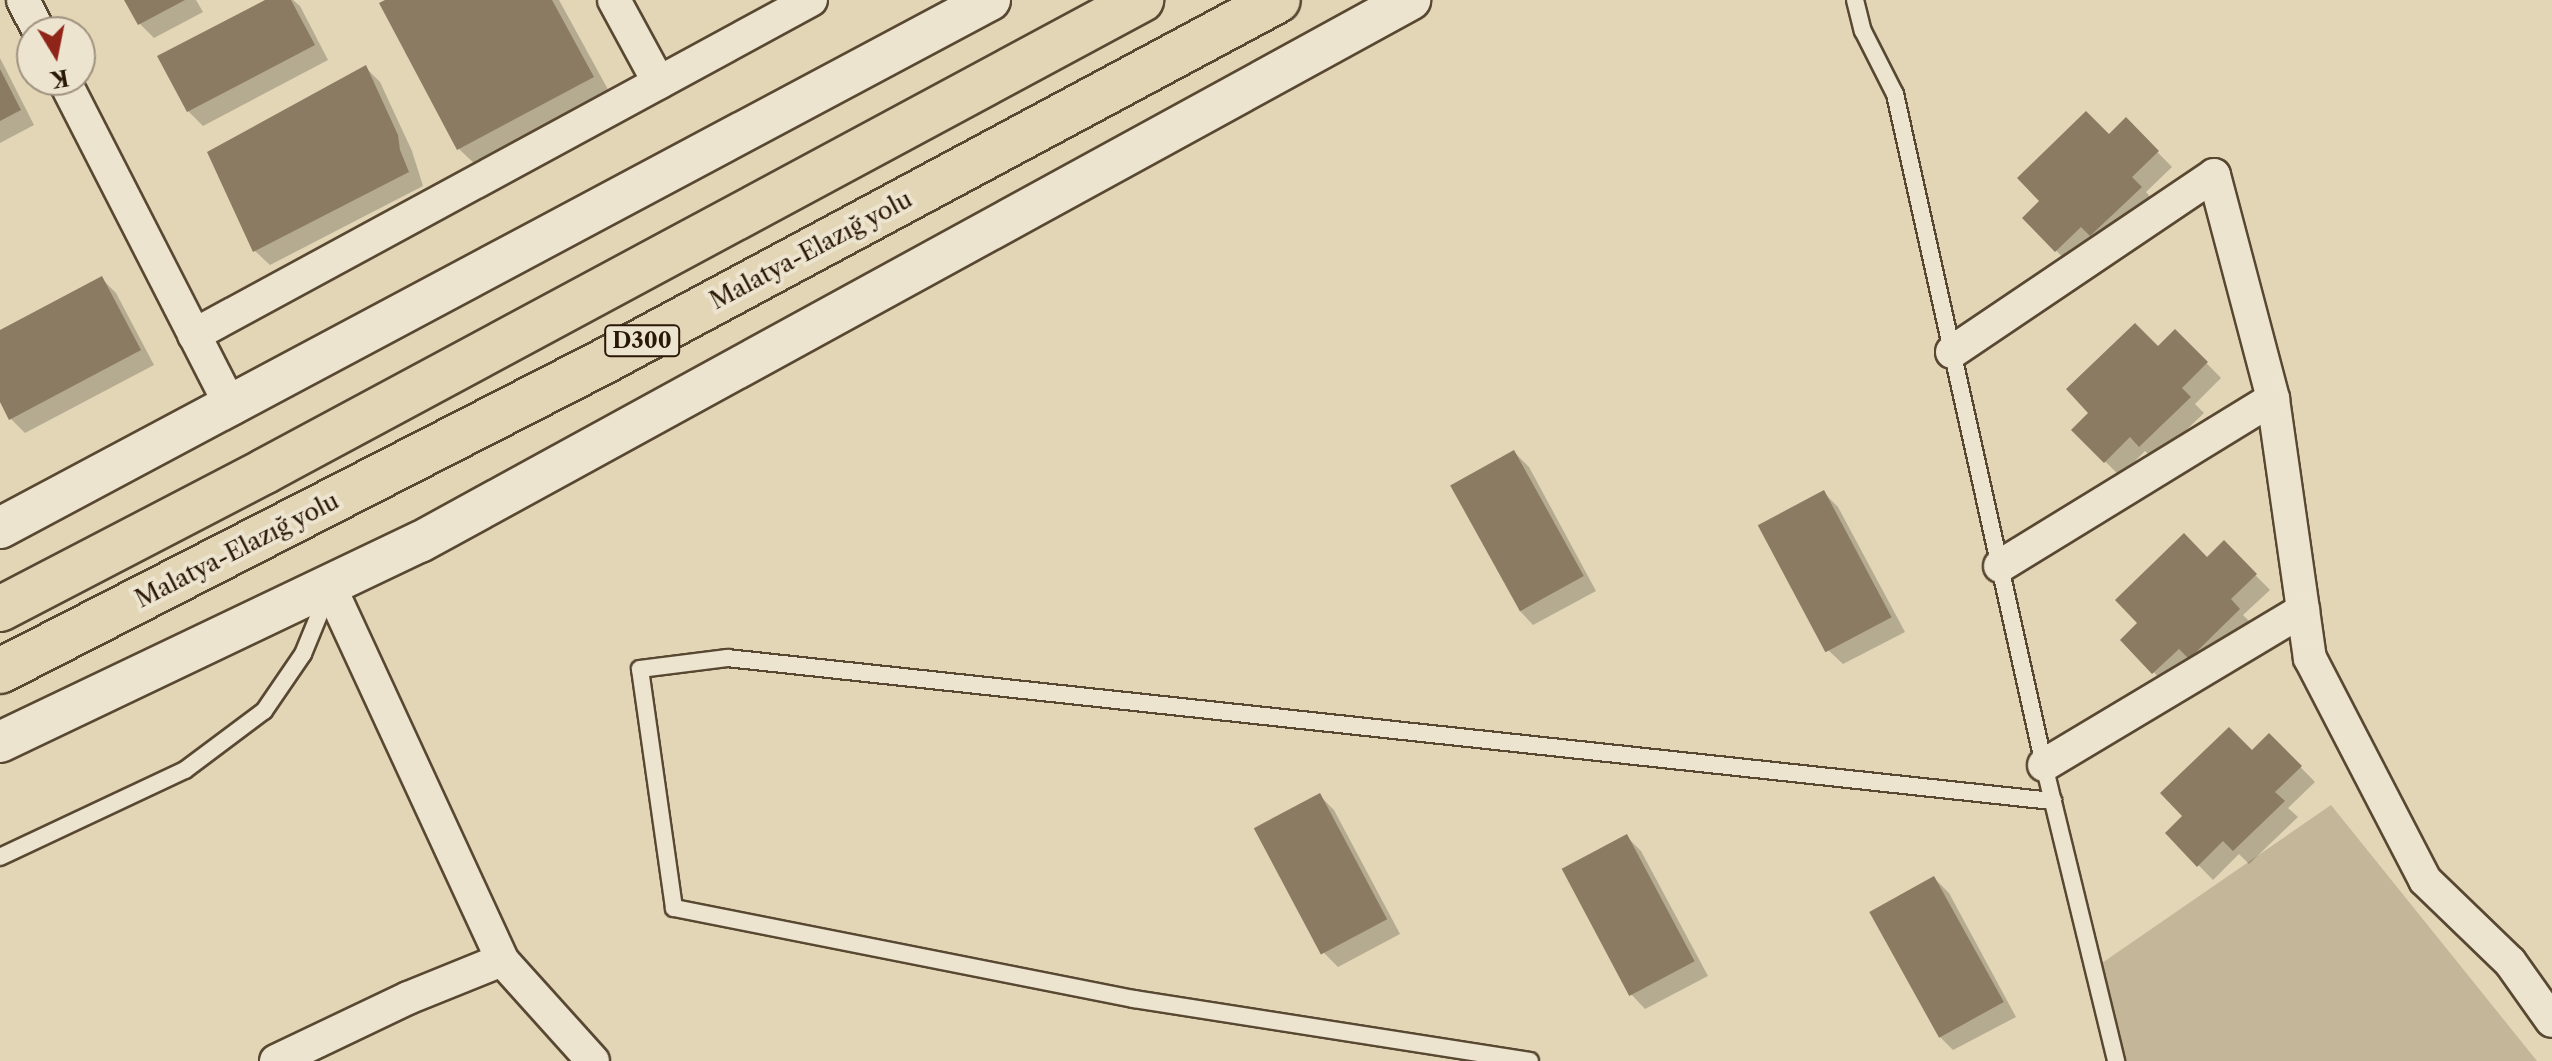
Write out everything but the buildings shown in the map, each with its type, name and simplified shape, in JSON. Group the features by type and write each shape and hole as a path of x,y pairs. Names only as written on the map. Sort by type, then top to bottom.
{"highway":[{"name":"D300","path":"0,609 265,471 1141,0"},
{"name":"Malatya-Elazığ yolu","path":"0,671 599,364 1278,0"}],"street":[{"path":"614,0 659,83"},
{"path":"194,335 811,0"},
{"path":"0,528 232,408 990,0"},
{"path":"0,742 420,542 1410,0"},
{"path":"72,96 232,408"},
{"path":"1952,352 2214,175 2273,399 2310,658 2425,880 2510,962 2552,1021"},
{"path":"2000,566 2273,399"},
{"path":"330,587 502,960 593,1061"},
{"path":"2044,765 2303,610"},
{"path":"276,1061 408,998 502,960"}],"lane":[{"path":"1855,0 1863,31 1895,94 2044,765 2116,1061"},
{"path":"0,857 185,770 264,711 303,654 330,587"},
{"path":"1530,1061 1134,999 674,908 640,669 727,658 2053,801"}],"shaded area":[{"path":"2331,805 2537,1061 2126,1061 2102,963"}]}
